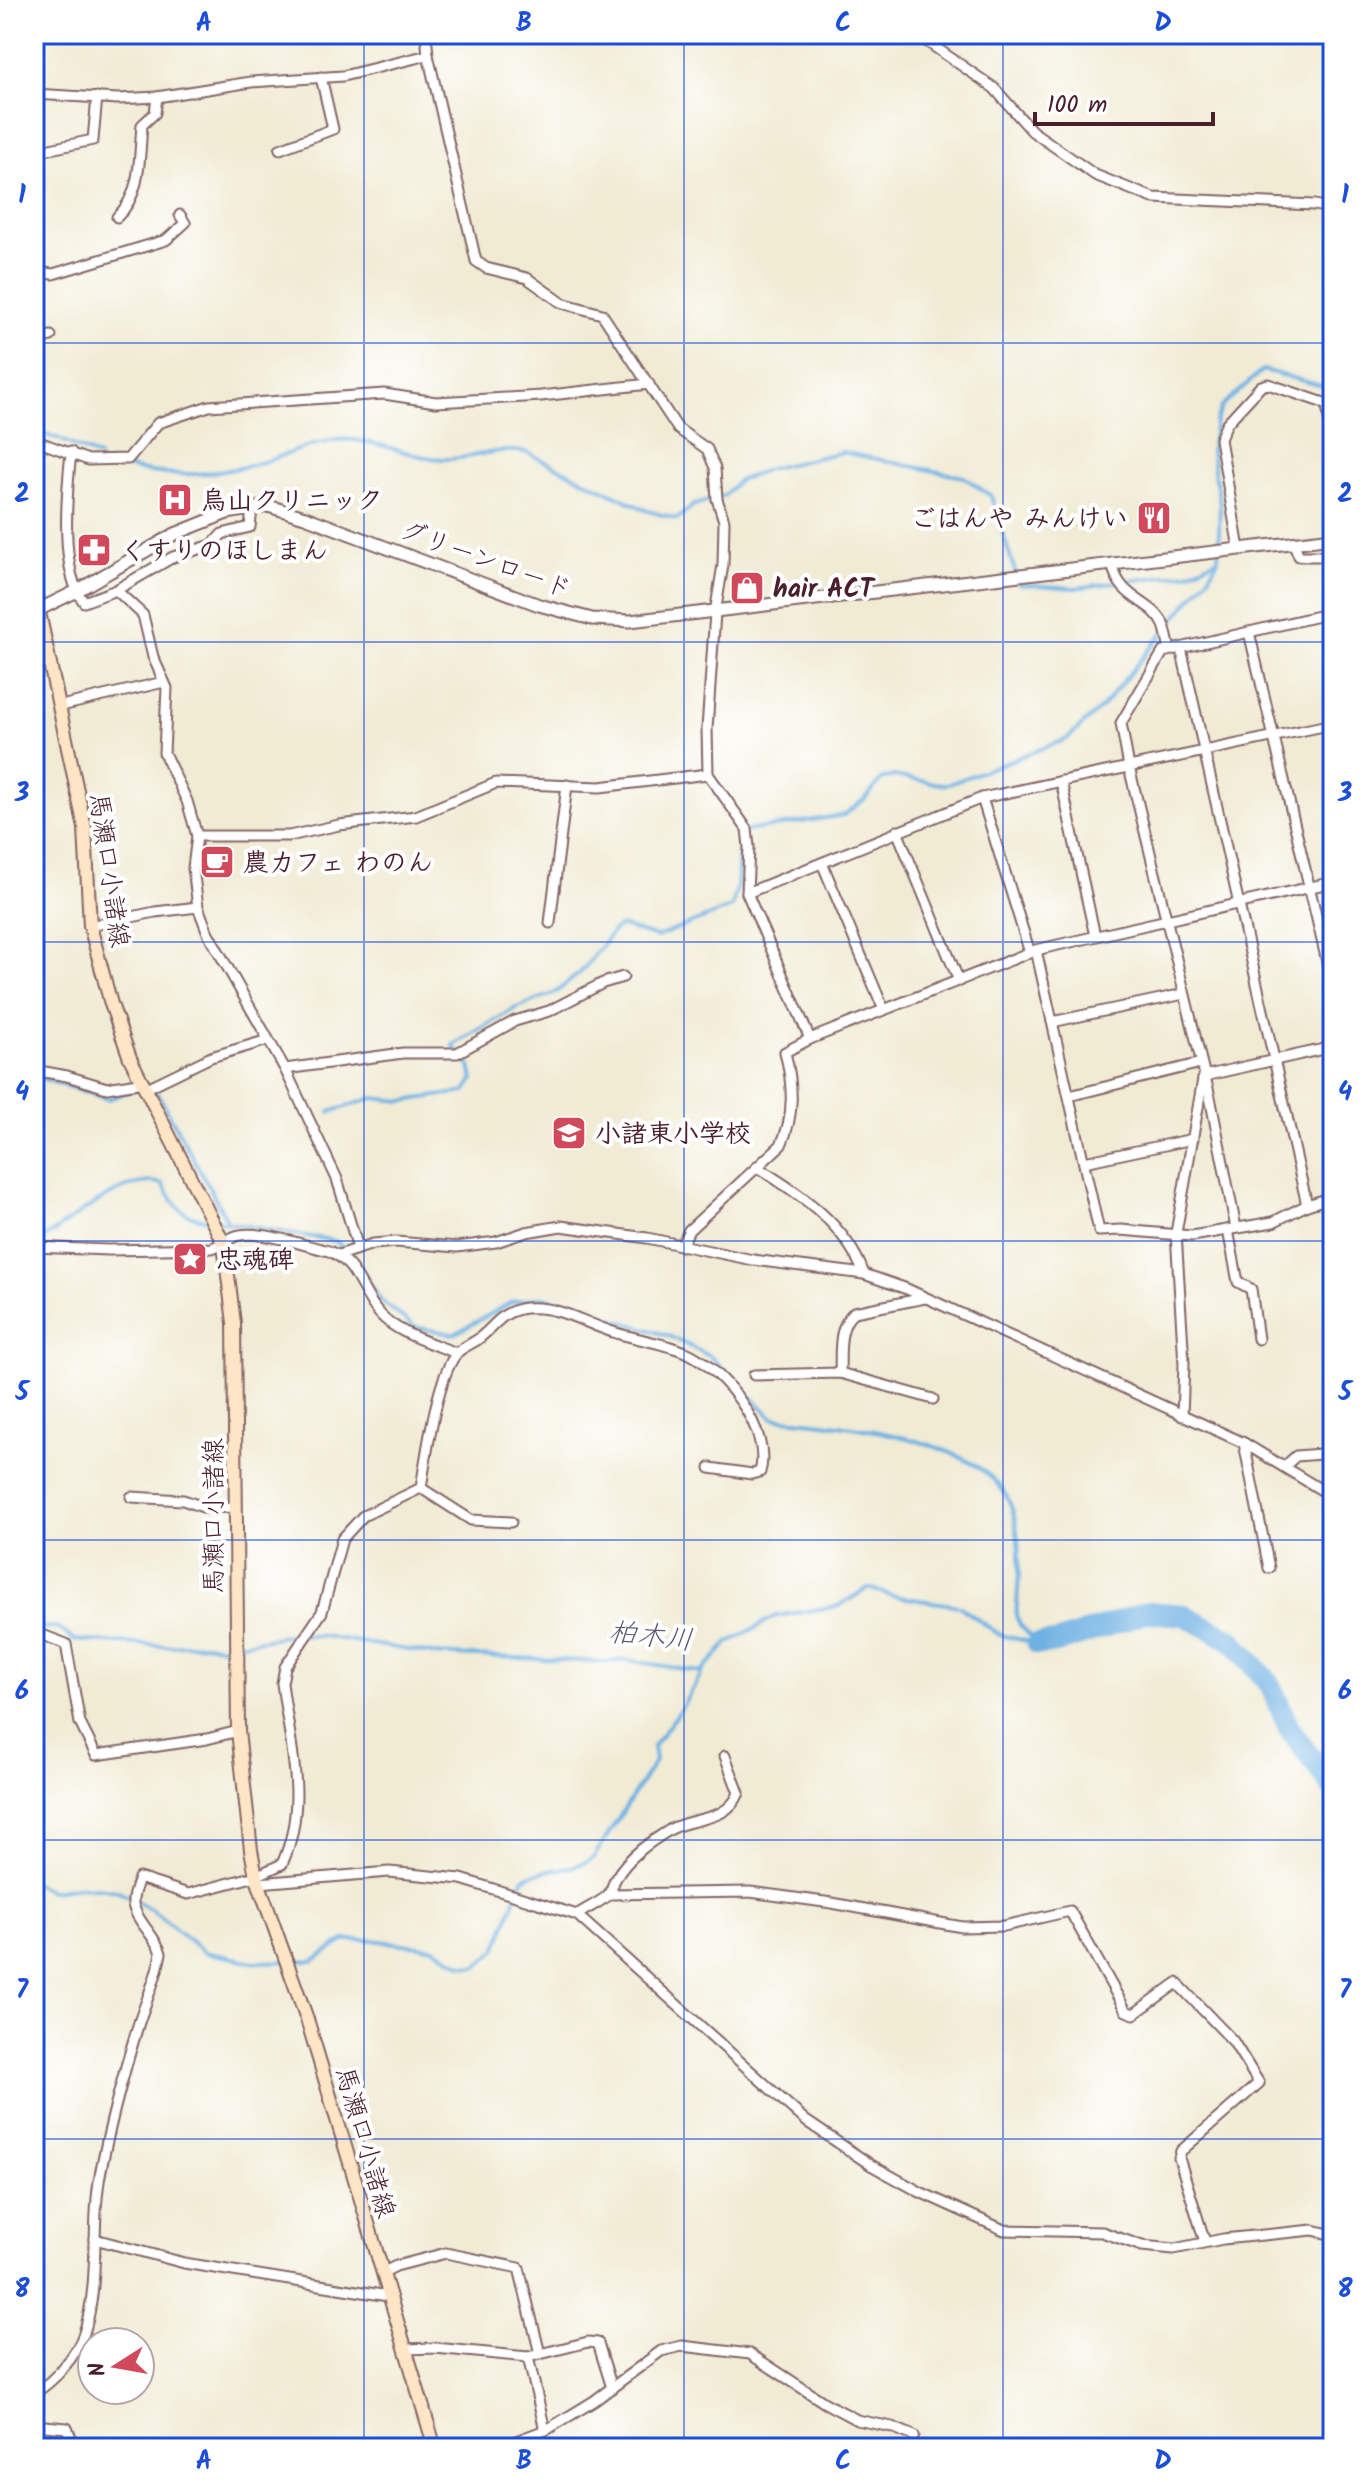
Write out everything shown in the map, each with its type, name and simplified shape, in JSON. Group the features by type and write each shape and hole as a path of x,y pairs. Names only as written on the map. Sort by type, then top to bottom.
{"main road":[{"name":"馬瀬口小諸線","path":"34,589 36,611 61,706 85,828 90,926 111,1004 130,1058 224,1244 234,1323 238,1731 251,1850 258,1880 307,2019 435,2448"}],"street":[{"path":"426,34 428,55 476,261 486,268 527,278 562,303 602,314 678,429 707,449 715,468 717,499 724,521 723,565 715,613 707,729 708,774 747,829 747,893 810,1039"},
{"path":"916,34 994,88 1032,131 1065,157 1095,175 1153,198 1315,205 1333,209"},
{"path":"34,94 118,99 157,97 251,82 343,76 428,55"},
{"path":"280,149 333,129 321,77"},
{"path":"36,152 93,140 97,97"},
{"path":"117,217 126,209 136,185 142,125 155,113 157,97"},
{"path":"34,272 53,274 166,240 185,223 180,215"},
{"path":"34,339 51,336"},
{"path":"34,440 88,460 128,459 158,423 209,406 384,394 436,402 541,396 649,384"},
{"path":"1239,549 1220,439 1227,423 1261,386 1268,384 1330,406 1333,445"},
{"path":"71,452 67,489 68,537 75,592 84,602 116,590 173,557 212,545 222,534 250,527 252,509"},
{"name":"グリーンロード","path":"36,611 175,534 227,513 268,506 539,605 592,619 630,621 1333,538"},
{"path":"1293,542 1299,556 1333,556"},
{"path":"1112,563 1114,576 1121,588 1164,623 1176,649 1204,751 1307,1205"},
{"path":"116,590 143,615 153,657 167,688 164,753 187,801 197,836 193,868 198,907 208,933 285,1069 337,1179 358,1248"},
{"path":"1258,1339 1251,1289 1238,1282 1232,1229 1204,1076 1121,723 1163,652 1327,614 1333,644"},
{"path":"1249,632 1333,987"},
{"path":"61,706 164,682"},
{"path":"747,893 982,798 1333,724"},
{"path":"197,836 289,836 339,825 416,816 496,783 600,787 708,774"},
{"path":"1061,781 1095,936"},
{"path":"550,923 567,785"},
{"path":"982,798 1033,951 1099,1231 1192,1236 1273,1222 1307,1205 1333,1197"},
{"path":"897,831 959,981"},
{"path":"822,863 884,1010"},
{"path":"681,1246 689,1230 781,1145 789,1127 791,1088 785,1052 810,1039 1033,951 1333,882"},
{"path":"90,926 155,912 198,907"},
{"path":"285,1069 403,1053 457,1053 515,1021 549,1011 603,983 623,977"},
{"path":"1052,1022 1184,994"},
{"path":"34,1070 107,1088 146,1085 211,1057 268,1040"},
{"path":"1204,1076 1333,1047"},
{"path":"1069,1096 1201,1063"},
{"path":"1182,1416 1184,1364 1176,1233 1204,1076"},
{"path":"1084,1162 1193,1139"},
{"path":"757,1167 806,1199 828,1218 856,1253 864,1274"},
{"path":"339,1255 358,1248 396,1242 457,1247 496,1242 526,1232 561,1226 753,1260 864,1274 907,1289 1244,1443 1333,1497"},
{"path":"34,1247 108,1250 212,1248 238,1235 256,1235 339,1255 352,1268 380,1316 398,1328 456,1353"},
{"path":"840,1373 841,1333 849,1316 854,1312 925,1298"},
{"path":"421,1488 434,1414 456,1353 480,1337 506,1312 526,1308 551,1308 613,1332 689,1354 713,1370 755,1421 764,1460 760,1472 752,1474 710,1468"},
{"path":"754,1375 840,1373 933,1399"},
{"path":"1244,1443 1269,1568"},
{"path":"1285,1466 1296,1456 1333,1453"},
{"path":"421,1488 471,1520 511,1522"},
{"path":"258,1880 282,1864 296,1826 297,1792 282,1683 285,1667 322,1612 342,1539 363,1516 421,1488"},
{"path":"131,1497 183,1500 206,1508 235,1507"},
{"path":"45,1636 66,1644 80,1723 96,1755 207,1739 238,1731"},
{"path":"1333,1654 1333,1664"},
{"path":"610,1894 616,1878 637,1852 651,1841 678,1825 704,1820 735,1803 739,1793 725,1756"},
{"path":"34,2393 63,2367 83,2337 92,2301 95,2206 114,2114 161,1953 158,1943 134,1908 132,1900 139,1878 188,1894 258,1880 389,1872 461,1879 577,1915 806,2121 871,2165 920,2192 1004,2230 1102,2232 1142,2246 1174,2249 1205,2242 1313,2230 1333,2235"},
{"path":"577,1915 610,1894 750,1892 832,1903 962,1927 1004,1926 1070,1911 1126,2011 1134,2014 1177,1983 1233,2041 1259,2083 1181,2151 1179,2158 1205,2242"},
{"path":"95,2239 184,2263 388,2296"},
{"path":"382,2273 396,2266 446,2253 519,2268 540,2354"},
{"path":"405,2349 435,2348 528,2357 588,2342 598,2343 612,2388"},
{"path":"497,2448 545,2430 612,2388 661,2351 682,2346 750,2354 857,2420 892,2427 914,2436"},
{"path":"528,2357 545,2430"},
{"path":"34,2425 67,2428 75,2448"}],"waterway":[{"path":"110,462 148,472 204,474 260,463 336,440 365,442 436,459 518,451 648,511 677,519 694,505 725,495 738,481 768,469 842,452 964,477 991,496 1019,584 1075,588 1188,573 1218,559 1220,504 1211,451 1222,406 1263,370 1333,389"},
{"path":"34,432 57,438 99,457"},
{"path":"330,1112 373,1098 403,1101 465,1092 473,1080 470,1066 453,1045 516,1008 555,993 581,972 613,931 621,926 657,937 732,907 737,886 740,832 844,815 866,798 882,779 894,776 946,785 1067,739 1101,708 1209,577 1218,559"},
{"path":"34,1076 108,1099 135,1089 142,1090"},
{"path":"150,1091 157,1092 228,1222"},
{"path":"43,1239 117,1191 149,1182 163,1184 185,1213 208,1220"},
{"path":"217,1221 336,1241 356,1262 381,1301 415,1327 454,1334 512,1302 544,1297 669,1336 711,1357 773,1418 833,1424 906,1438 941,1449 972,1464 996,1483 1011,1506 1019,1547 1016,1616 1020,1625 1038,1644"},
{"name":"柏木川","path":"34,1628 57,1627 74,1640 168,1646 205,1644 221,1647 290,1635 323,1636 432,1654 603,1662 626,1660 702,1672 728,1643 776,1616 839,1606 868,1588 893,1596 959,1606 1000,1635 1036,1643"},
{"name":"柏木川","path":"1038,1644 1056,1643 1148,1612 1184,1615 1233,1641 1270,1684 1289,1728 1333,1788"},
{"path":"34,1883 50,1891 80,1887 117,1890 152,1910 204,1952 253,1962 313,1961 345,1940 372,1940 434,1948 462,1965 476,1967 496,1950 523,1879 540,1872 577,1865 594,1857 655,1761 653,1746 677,1715 702,1673"}],"place":[{"name":"烏山クリニック","path":"175,500"},
{"name":"ごはんや みんけい","path":"1154,518"},
{"name":"くすりのほしまん","path":"94,550"},
{"name":"hair ACT","path":"747,588"},
{"name":"農カフェ わのん","path":"217,862"},
{"name":"小諸東小学校","path":"569,1133"},
{"name":"忠魂碑","path":"190,1259"}]}
